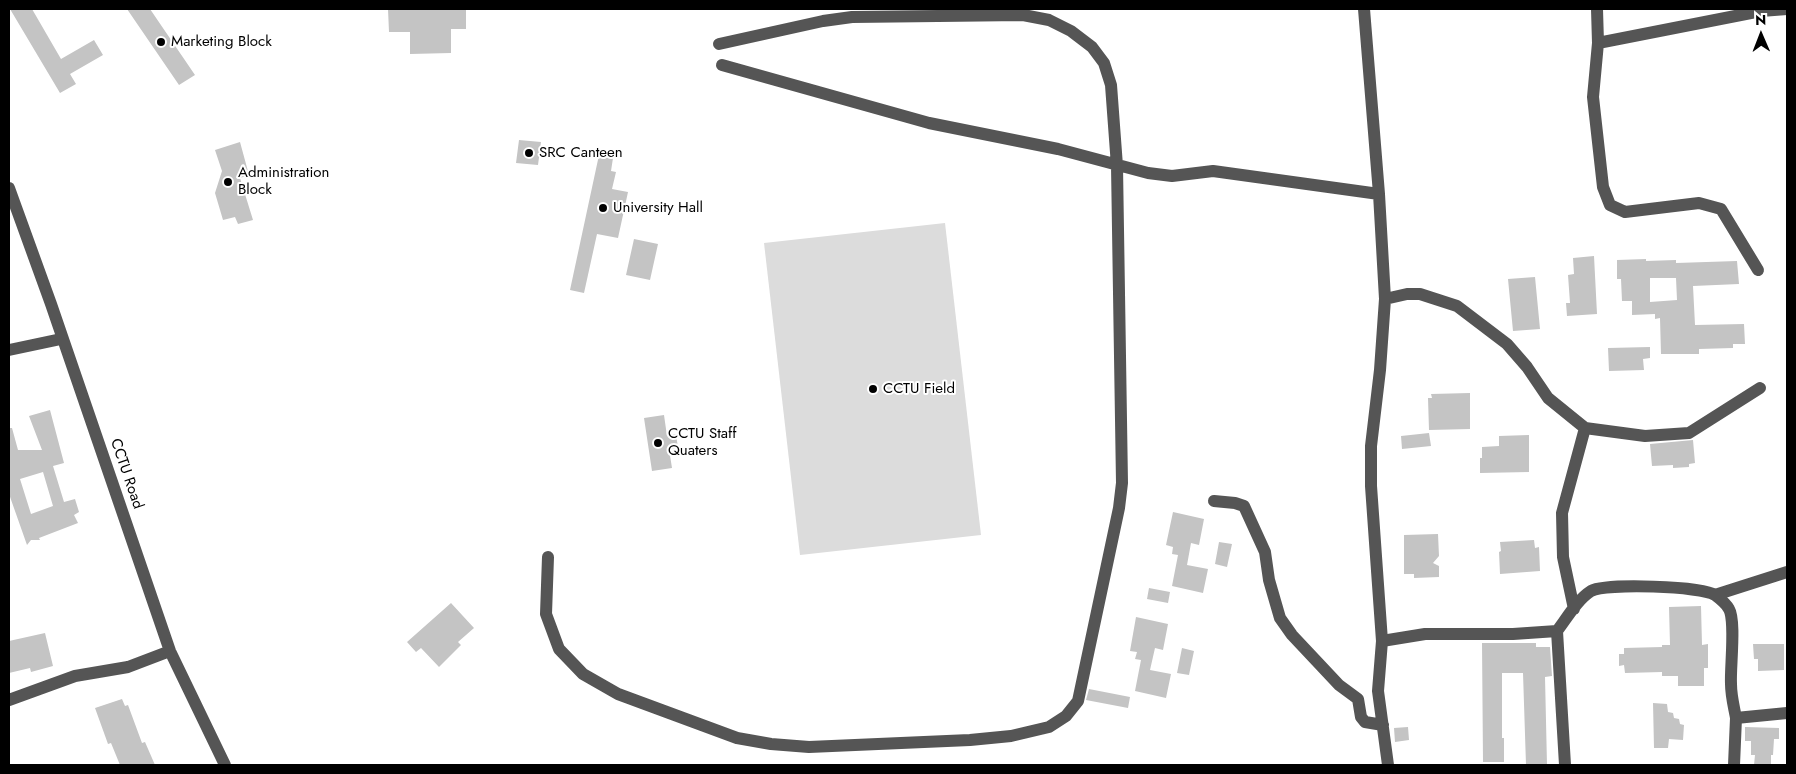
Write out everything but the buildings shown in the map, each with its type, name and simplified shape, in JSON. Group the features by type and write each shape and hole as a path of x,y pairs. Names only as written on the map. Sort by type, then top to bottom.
{"street":[{"path":"1364,9 1379,194 1385,299 1380,370 1370,446 1382,641 1378,691 1388,765"},
{"path":"1597,9 1598,43 1593,97 1603,187 1610,205 1625,212 1699,203 1721,209 1758,270"},
{"path":"1598,43 1727,14 1787,9"},
{"path":"548,557 546,614 559,649 583,674 618,694 736,738 771,744 809,747 970,740 1011,736 1049,727 1066,716 1078,701 1119,508 1122,483 1118,166 1111,85 1104,63 1092,48 1072,31 1049,20 1023,14 852,17 823,21 719,44"},
{"path":"722,65 929,123 1058,149 1148,173 1172,176 1213,171 1379,194"},
{"name":"CCTU Road","path":"9,188 170,652 225,765"},
{"path":"1385,299 1407,294 1420,294 1457,306 1506,344 1527,368 1548,398 1585,428 1645,436 1689,433 1760,388"},
{"path":"9,350 62,339"},
{"path":"1574,609 1563,557 1562,513 1585,428"},
{"path":"1214,501 1244,506 1265,552 1269,580 1280,618 1292,634 1339,685 1358,699 1361,716 1365,722 1383,725"},
{"path":"1715,595 1787,572"},
{"path":"1565,765 1557,631 1583,597 1593,590 1605,587 1656,587 1699,591 1715,595 1729,609 1731,622 1731,686 1736,718 1734,765"},
{"path":"1382,641 1426,634 1513,634 1557,631"},
{"path":"9,700 75,676 128,667 170,652"},
{"path":"1736,718 1787,714"}],"shaded area":[{"name":"CCTU Field","path":"945,223 981,535 800,555 764,243"}],"place":[{"name":"Marketing Block","path":"161,42"},
{"name":"SRC Canteen","path":"529,153"},
{"name":"Administration Block","path":"228,182"},
{"name":"University Hall","path":"603,208"},
{"name":"CCTU Field","path":"873,389"},
{"name":"CCTU Staff Quaters","path":"658,443"}]}
